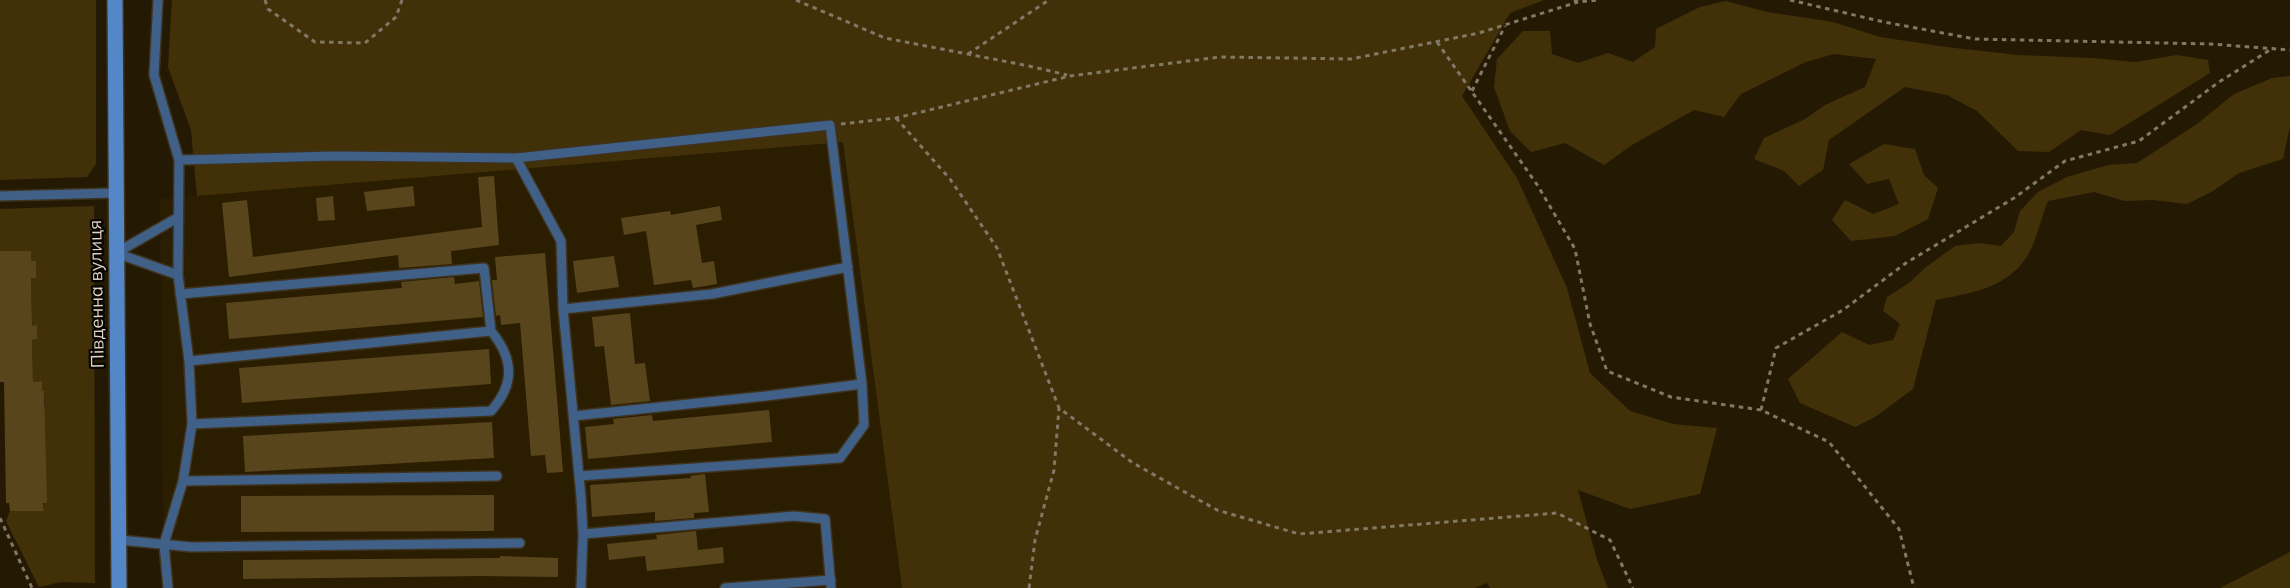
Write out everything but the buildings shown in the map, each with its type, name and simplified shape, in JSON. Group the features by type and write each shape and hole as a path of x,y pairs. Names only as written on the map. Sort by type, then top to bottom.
{"street":[{"name":"Південна вулиця","path":"115,0 119,588"}],"lane":[{"path":"158,0 154,75 179,160 178,275 189,361 192,424 183,481 164,544 168,588"},
{"path":"179,160 334,156 516,158 830,125 862,384 864,425 840,458 754,466 579,476"},
{"path":"516,158 561,240 563,309 579,476 582,534 581,588"},
{"path":"0,196 116,193"},
{"path":"116,253 177,218"},
{"path":"116,253 178,275"},
{"path":"563,309 712,294 848,267"},
{"path":"180,294 484,268 491,331 508,359 508,381 503,398 491,411 192,424"},
{"path":"189,361 491,331"},
{"path":"573,416 862,384"},
{"path":"183,481 497,476"},
{"path":"582,534 794,516 825,519 831,584 725,588"},
{"path":"120,540 203,546 520,543"}],"path":[{"path":"265,0 268,9 315,42 364,43 396,17 402,0"},
{"path":"796,0 885,38 1070,76"},
{"path":"968,54 1049,0"},
{"path":"830,125 896,118 1070,76 1220,57 1351,59 1479,33 1576,1 1598,0"},
{"path":"1790,0 1884,22 1975,39 2211,44 2290,50"},
{"path":"1472,91 1505,25"},
{"path":"1437,42 1538,186 1575,249 1590,324 1607,370 1671,397 1761,410 1829,442 1899,529 1914,588"},
{"path":"1761,410 1776,348 1843,310 1906,263 2014,198 2065,161 2139,141 2219,82 2273,48"},
{"path":"896,118 950,179 997,248 1059,408 1054,470 1035,540 1029,588"},
{"path":"1059,408 1133,463 1217,510 1299,534 1557,513 1610,540 1633,588"},
{"path":"0,518 32,588"}],"shaded area":[{"path":"0,0 96,0 96,164 87,177 0,180"},
{"path":"172,0 1544,0 1510,13 1462,96 1517,178 1567,288 1590,373 1630,411 1673,424 1717,428 1700,494 1630,509 1578,490 1597,560 1608,588 1490,588 1487,583 1475,588 902,588 843,142 197,196 191,130 168,67"},
{"path":"1726,1 1767,12 1833,22 1880,37 1946,47 2018,55 2135,62 2177,55 2208,60 2210,73 2110,135 2081,130 2049,152 2018,151 1977,111 1947,95 1905,87 1829,140 1823,170 1799,186 1784,171 1754,159 1764,138 1805,119 1825,105 1865,87 1876,59 1834,54 1806,62 1741,94 1724,117 1694,110 1632,145 1604,165 1565,143 1531,152 1510,131 1494,87 1497,59 1523,31 1550,31 1552,54 1578,63 1608,53 1633,62 1655,47 1656,29 1700,7"},
{"path":"2290,76 2290,126 2283,159 2239,173 2213,191 2187,204 2153,200 2125,201 2094,192 2048,201 2033,245 2026,258 2008,277 1986,288 1936,300 1913,389 1875,417 1855,427 1800,403 1788,379 1842,332 1869,345 1893,340 1900,324 1883,311 1887,297 1909,283 1926,267 1955,246 1979,243 2001,246 2014,232 2020,211 2038,192 2067,177 2108,165 2137,163 2197,124 2234,94 2272,78"},
{"path":"843,142 902,588 164,588 160,199"},
{"path":"1884,144 1915,149 1924,175 1938,188 1928,219 1895,236 1851,241 1832,220 1845,200 1873,214 1899,204 1889,179 1867,184 1849,164"},
{"path":"94,206 95,583 61,582 39,587 6,521 10,511 44,511 42,407 45,406 44,392 42,381 33,382 32,340 37,339 37,326 32,326 31,278 36,277 36,262 31,261 31,251 0,251 0,209"},
{"path":"2290,552 2290,588 2220,588"}]}
